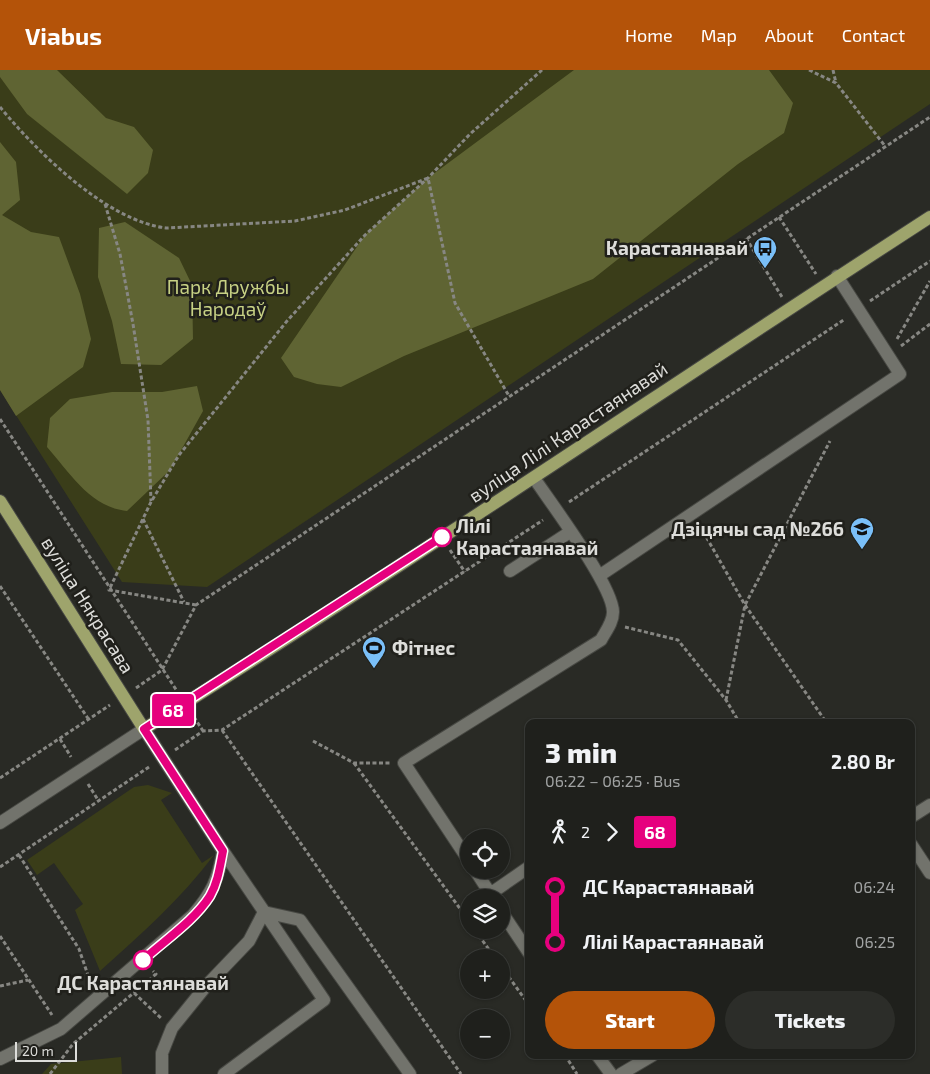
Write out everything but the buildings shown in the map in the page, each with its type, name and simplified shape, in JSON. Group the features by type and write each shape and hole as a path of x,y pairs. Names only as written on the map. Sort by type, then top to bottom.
{"main road":[{"name":"вуліца Лілі Карастаянавай","path":"144,729 534,478 823,285 929,220"},
{"name":"вуліца Някрасава","path":"0,502 144,729"}],"street":[{"path":"599,576 900,374 837,276"},
{"path":"460,848 404,764 600,640 610,624 613,613 609,595 599,576 534,478"},
{"path":"510,572 570,532"},
{"path":"144,729 223,851 324,1000 224,1074"},
{"name":"вуліца Лілі Карастаянавай","path":"0,823 144,729"},
{"path":"915,814 930,805"},
{"path":"915,850 930,873"},
{"path":"0,1059 61,1029 193,915 210,896 219,874 223,851"},
{"path":"500,889 525,870"},
{"path":"162,1074 162,1053 172,1028 206,986 249,941 264,912"},
{"path":"264,912 300,920 410,1074"},
{"path":"510,924 525,947"},
{"path":"600,1059 611,1074"},
{"path":"621,1074 647,1059"}],"path":[{"path":"109,590 151,502 179,455 287,321 365,235 428,178 470,134 542,70"},
{"path":"809,70 836,83 885,146"},
{"path":"834,70 836,83"},
{"path":"0,107 41,151 105,204 129,218 151,226 167,228 295,221 345,210 428,178"},
{"path":"0,419 162,670 196,605 930,117"},
{"path":"428,178 455,303 509,396"},
{"path":"105,204 120,254 134,324 148,420 151,502"},
{"path":"779,217 823,285"},
{"path":"746,238 789,308"},
{"path":"461,1074 222,730 465,572 930,261"},
{"path":"888,355 930,280"},
{"path":"888,355 930,324"},
{"path":"726,700 745,605 832,438"},
{"path":"693,512 745,605 824,719"},
{"path":"143,519 185,603"},
{"path":"442,538 465,572"},
{"path":"0,586 89,720 0,778"},
{"path":"109,590 196,605"},
{"path":"610,624 678,640 726,700 736,719"},
{"path":"314,741 354,763 460,909"},
{"path":"354,763 404,764"},
{"path":"0,867 98,800"},
{"path":"19,855 79,950 97,999 98,1023"},
{"path":"0,936 61,1029 73,1044"},
{"path":"50,1074 73,1044 156,974"},
{"path":"510,978 525,999"},
{"path":"0,986 28,980"},
{"path":"134,993 172,1028"},
{"path":"567,1059 576,1074"}],"green space":[{"name":"Парк Дружбы Народаў","path":"0,70 930,70 930,104 207,587 122,582 0,390"},
{"path":"0,70 57,70 106,118 134,127 153,150 148,173 127,194 27,114 0,77"},
{"path":"574,70 769,70 793,103 784,133 738,164 593,279 404,356 341,387 317,384 294,377 281,358 365,235 428,178"},
{"path":"0,142 16,162 20,200 2,215 31,232 59,237 80,294 91,339 83,367 16,416 0,390"},
{"path":"125,222 179,258 192,285 193,339 161,365 121,364 112,321 98,277 99,228"},
{"path":"197,386 203,411 170,470 127,511 102,503 91,496 47,447 50,418 70,399 112,392 162,392"},
{"path":"148,785 172,793 161,800 202,863 214,855 174,901 100,971 75,910 83,904 54,863 37,875 27,860 134,787"},
{"path":"121,1057 122,1074 42,1074 51,1064"}],"bus line":[{"name":"68","path":"143,960 193,915 210,896 219,874 223,851 144,729 442,537"}],"place":[{"name":"Карастаянавай","path":"765,269"},
{"name":"Лілі Карастаянавай","path":"442,537"},
{"name":"Дзіцячы сад №266","path":"862,550"},
{"name":"Фітнес","path":"374,669"},
{"name":"ДС Карастаянавай","path":"143,960"}]}
